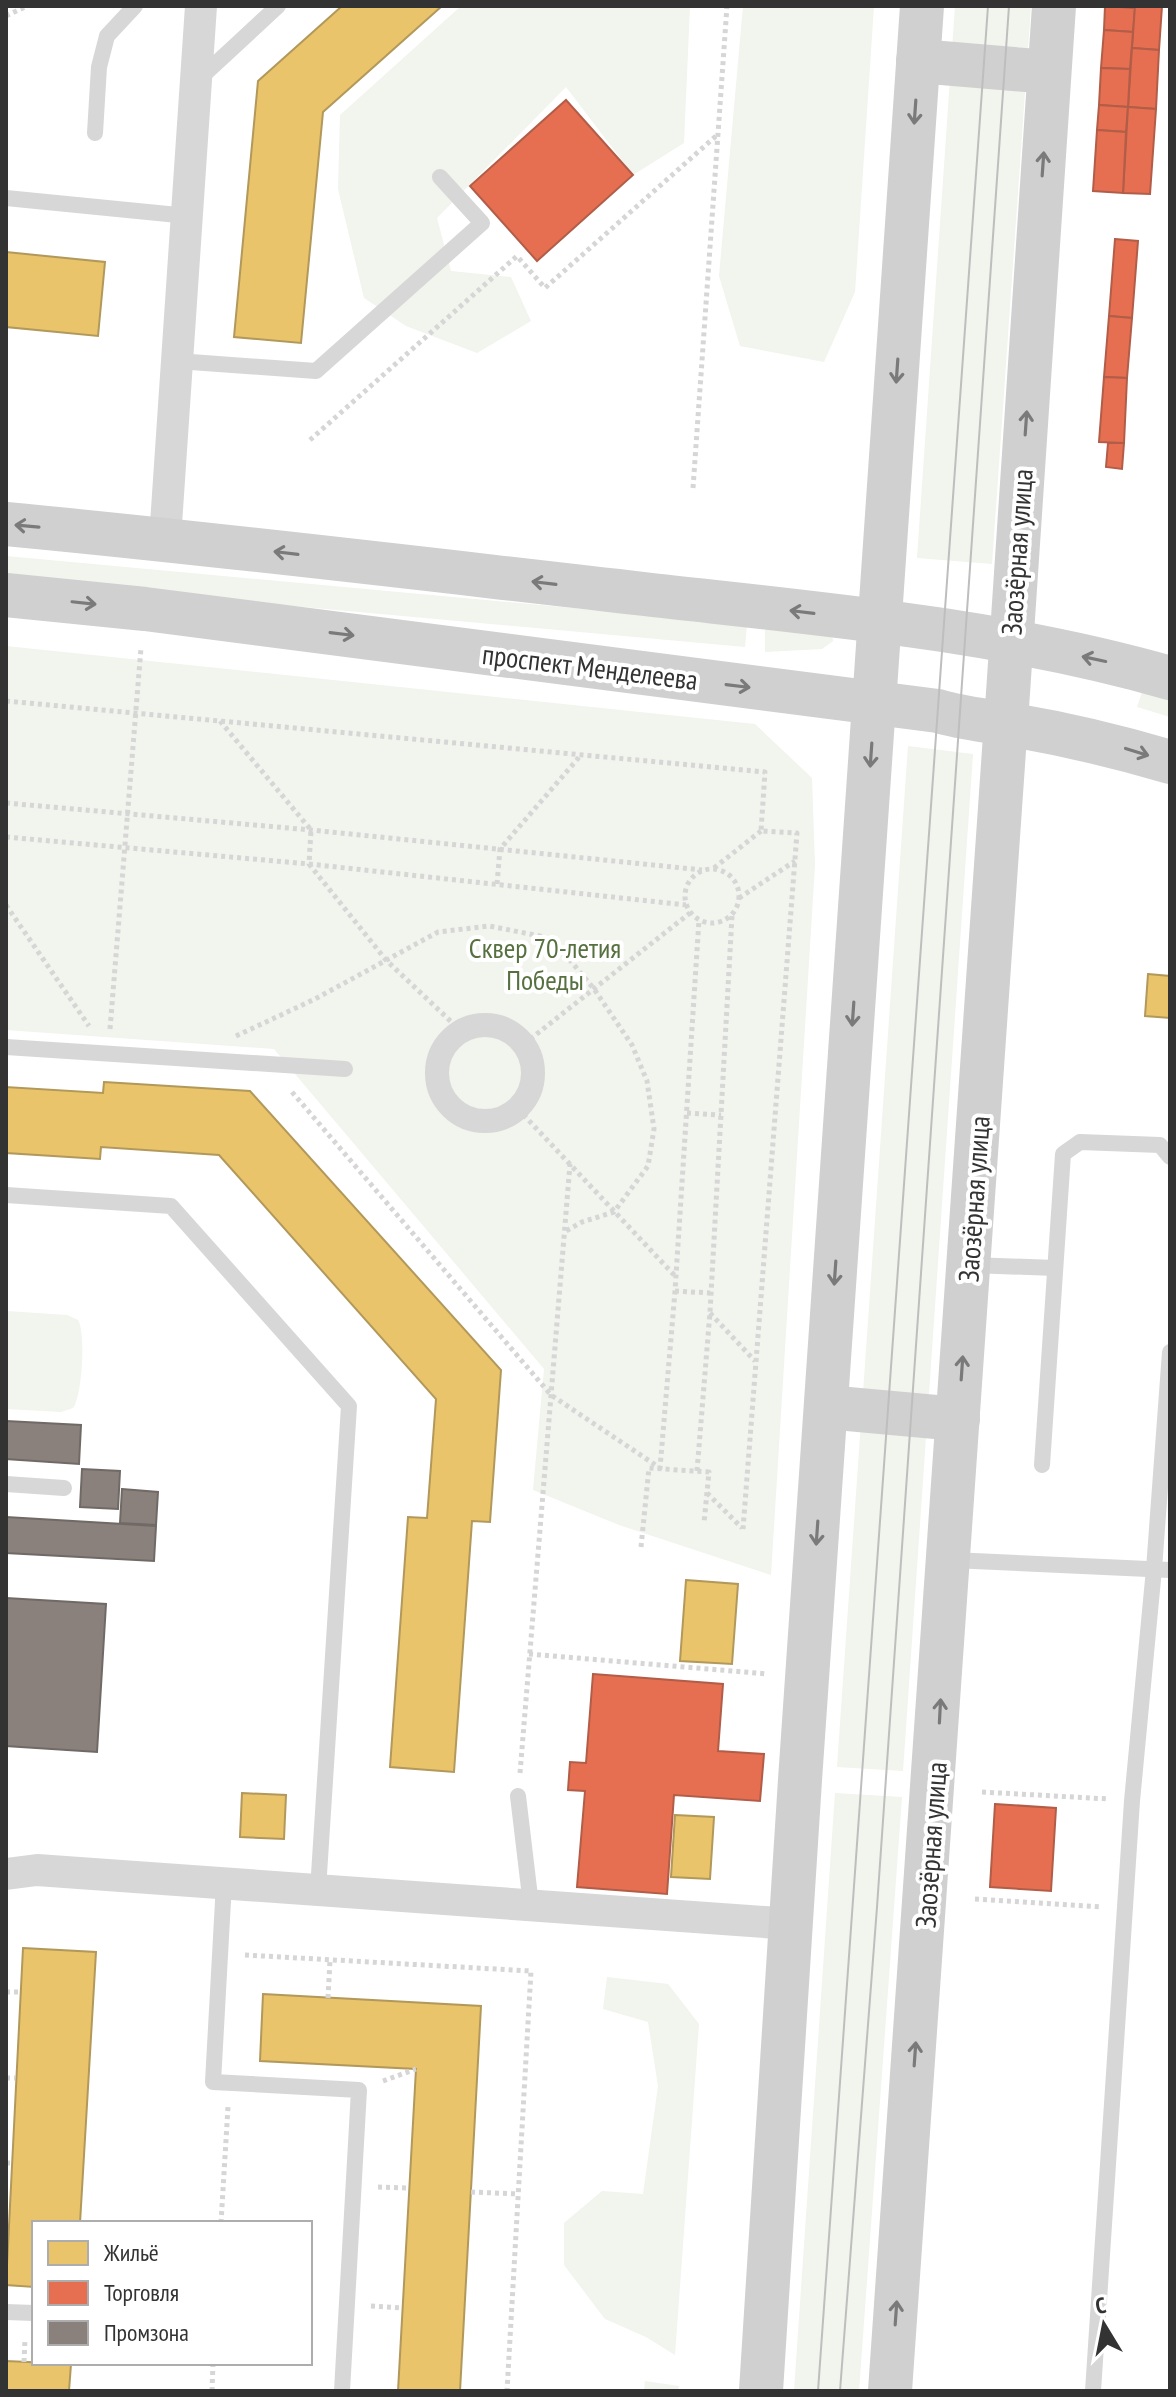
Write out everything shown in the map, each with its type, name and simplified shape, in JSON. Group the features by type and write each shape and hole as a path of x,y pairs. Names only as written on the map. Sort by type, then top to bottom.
{"main road":[{"path":"761,2391 922,6"},
{"name":"Заозёрная улица","path":"890,2391 935,1789 1054,6"},
{"path":"918,61 1049,72"},
{"path":"6,524 165,539 944,628 1127,666 1170,678"},
{"name":"проспект Менделеева","path":"6,595 145,609 875,704 1006,724 1118,746 1170,762"},
{"path":"826,1407 958,1419"}],"street":[{"path":"165,539 201,6"},
{"path":"488,1025 514,1034 524,1044 531,1057 533,1084 518,1109 505,1117 489,1121 473,1120 458,1113 447,1102 439,1087 437,1071 440,1056 461,1031 488,1025"},
{"path":"6,1874 37,1870 792,1924"}],"lane":[{"path":"95,133 99,67 107,36 135,6"},
{"path":"197,81 278,6"},
{"path":"177,361 316,371 482,223 440,177"},
{"path":"6,198 188,216"},
{"path":"6,1047 345,1069"},
{"path":"1042,1465 1063,1154 1080,1142 1160,1145 1170,1157"},
{"path":"6,1195 171,1206 349,1406 318,1890"},
{"path":"970,1265 1055,1268"},
{"path":"1093,2391 1132,1801 1162,1570 1170,1352"},
{"path":"6,1484 64,1488"},
{"path":"948,1560 1162,1570"},
{"path":"518,1796 531,1905"},
{"path":"224,1883 213,2082 359,2090 342,2391"},
{"path":"6,2312 32,2313"}],"path":[{"path":"6,16 27,6"},
{"path":"693,488 727,6"},
{"path":"310,440 517,256 545,288 716,136"},
{"path":"108,1054 145,609"},
{"path":"6,701 765,772 761,831"},
{"path":"220,721 311,830 309,864 386,960 461,1031"},
{"path":"497,884 500,849 581,755"},
{"path":"6,803 714,869 730,875 739,890 739,898 732,916 710,1312 697,1471"},
{"path":"707,1492 743,1529 797,833 761,831 714,869"},
{"path":"6,837 309,864 686,905"},
{"path":"739,898 795,861"},
{"path":"702,870 688,882 685,893 690,913 699,920 713,923 732,916"},
{"path":"6,905 108,1054"},
{"path":"524,1044 690,913"},
{"path":"660,1468 676,1277 699,920"},
{"path":"205,1060 240,1033 315,999 438,932 489,926 540,936 569,959 594,989 632,1045 647,1081 654,1129 648,1166 614,1212 582,1222 564,1232"},
{"path":"267,1064 551,1395 660,1468"},
{"path":"518,1109 676,1277"},
{"path":"687,1113 721,1115"},
{"path":"518,1796 570,1164"},
{"path":"675,1291 710,1293"},
{"path":"710,1312 755,1361"},
{"path":"641,1547 649,1468 709,1472 704,1523"},
{"path":"529,1654 772,1674"},
{"path":"982,1792 1132,1801"},
{"path":"975,1899 1125,1909"},
{"path":"220,1954 531,1971 507,2391"},
{"path":"328,1998 330,1960"},
{"path":"6,1992 21,1992"},
{"path":"359,2090 416,2069"},
{"path":"6,2078 15,2078"},
{"path":"221,2221 229,2082"},
{"path":"471,2192 518,2194"},
{"path":"212,2391 213,2365"}],"green space":[{"path":"461,6 690,6 684,143 633,175 566,87 437,218 451,271 511,277 531,321 477,353 406,326 364,298 338,189 340,115"},
{"path":"743,6 874,6 855,292 824,362 740,346 719,276"},
{"path":"955,6 1031,6 992,564 917,558"},
{"path":"6,556 747,624 745,647 6,580"},
{"path":"765,624 832,634 833,641 822,649 765,652"},
{"name":"Сквер 70-летия Победы","path":"6,646 755,724 812,778 815,865 771,1575 619,1525 533,1490 544,1369 274,1049 6,1030"},
{"path":"1143,689 1170,698 1170,717 1137,707"},
{"path":"908,746 973,754 903,1771 837,1767"},
{"path":"6,1311 67,1315 78,1320 82,1364 79,1391 73,1408 61,1412 6,1409"},
{"path":"835,1793 902,1797 859,2391 794,2391"},
{"path":"607,1977 668,1984 699,2024 675,2355 646,2337 605,2319 564,2265 564,2223 602,2191 643,2194 658,2086 648,2022 603,2009"},
{"path":"645,2381 679,2386 678,2391 644,2391"}],"building: Жильё":[{"path":"342,6 442,6 323,112 301,343 234,337 258,81"},
{"path":"6,252 105,262 98,336 6,327"},
{"path":"1148,974 1170,976 1170,1018 1145,1016"},
{"path":"104,1082 250,1091 501,1370 490,1522 472,1521 454,1772 390,1767 408,1517 427,1518 436,1399 219,1155 101,1147 100,1159 6,1153 6,1087 103,1093"},
{"path":"686,1580 738,1584 732,1664 680,1661"},
{"path":"242,1793 286,1795 284,1839 240,1837"},
{"path":"675,1815 714,1817 710,1879 671,1877"},
{"path":"23,1948 96,1952 80,2221 32,2221 32,2287 6,2285"},
{"path":"263,1994 481,2006 460,2391 398,2391 416,2069 260,2061"},
{"path":"6,2361 71,2365 69,2391 6,2391"}],"building: Торговля":[{"path":"1105,6 1135,8 1133,32 1104,30"},
{"path":"1135,6 1162,6 1159,50 1132,48"},
{"path":"1104,30 1133,32 1130,69 1101,68"},
{"path":"1132,48 1159,50 1156,109 1128,107"},
{"path":"1101,68 1130,69 1128,107 1099,105"},
{"path":"566,100 633,175 537,261 470,186"},
{"path":"1099,105 1128,107 1126,132 1097,130"},
{"path":"1128,107 1156,109 1150,194 1123,193"},
{"path":"1097,130 1126,132 1123,193 1093,191"},
{"path":"1115,239 1138,241 1132,318 1109,316"},
{"path":"1109,316 1132,318 1127,378 1104,377"},
{"path":"1104,377 1127,378 1124,443 1099,442"},
{"path":"1108,443 1124,443 1122,469 1106,467"},
{"path":"593,1674 723,1684 718,1751 764,1754 760,1801 674,1795 667,1894 577,1887 585,1791 568,1790 570,1762 586,1763"},
{"path":"995,1804 1056,1808 1051,1891 990,1887"}],"building: Промзона":[{"path":"6,1421 81,1425 79,1464 6,1459"},
{"path":"82,1469 120,1471 118,1509 80,1507"},
{"path":"122,1489 158,1492 156,1525 120,1523"},
{"path":"6,1517 156,1526 154,1561 6,1553"},
{"path":"6,1598 106,1604 97,1752 6,1746"}],"tram line":[{"path":"818,2391 988,6"},
{"path":"840,2391 877,1907 1009,6"}]}
